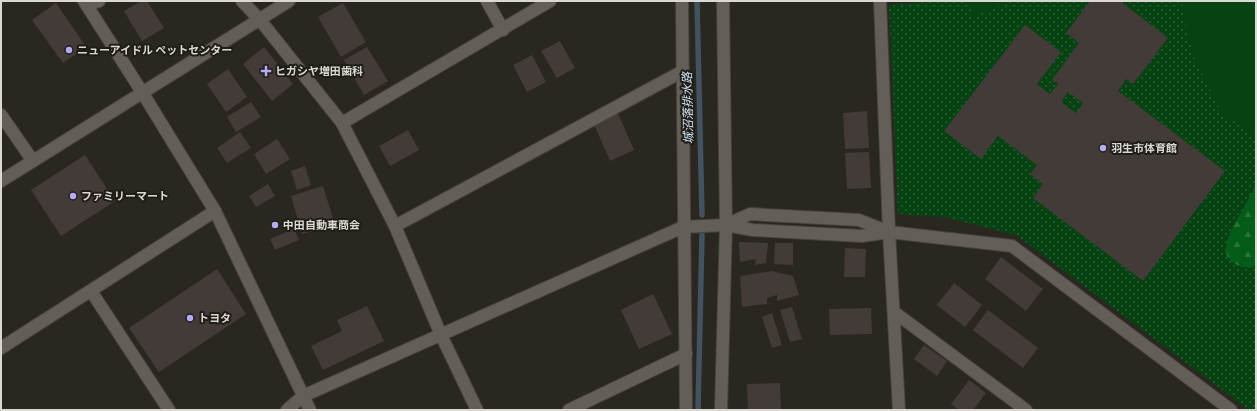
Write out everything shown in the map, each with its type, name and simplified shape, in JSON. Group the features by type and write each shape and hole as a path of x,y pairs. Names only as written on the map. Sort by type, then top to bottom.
{"street":[{"path":"99,1 85,3 142,92 215,212 310,410"},
{"path":"242,1 260,20 342,123 395,226 441,335 477,410"},
{"path":"1,181 289,1"},
{"path":"487,1 503,30"},
{"path":"342,123 503,30 550,1"},
{"path":"682,1 683,227 686,410"},
{"path":"721,410 726,225 723,1"},
{"path":"880,1 889,232 899,410"},
{"path":"395,226 683,71"},
{"path":"1,115 33,161"},
{"path":"1,348 215,212"},
{"path":"287,410 303,396 683,227 726,225 750,214 859,220 889,232 1012,246 1231,410"},
{"path":"91,291 169,410"},
{"path":"894,312 1026,410"},
{"path":"569,410 686,354"}],"green space":[{"path":"934,1 1256,1 1256,410 1249,410 1016,235 943,217 898,214 889,5"},
{"path":"968,1 1011,1 973,16"},
{"path":"1181,1 1256,1 1256,136 1222,113 1194,57"},
{"path":"1256,186 1256,265 1252,268 1240,266 1232,262 1227,256 1226,250 1230,233"}],"building":[{"path":"141,1 147,1 164,28 142,41 124,11"},
{"name":"羽生市体育館","path":"1090,1 1120,1 1168,38 1133,84 1126,79 1118,91 1225,171 1143,281 1033,198 1043,184 1030,174 1037,165 998,136 981,159 944,131 1025,25 1061,52 1037,84 1050,94 1058,84 1052,80 1079,43 1066,33","holes":["1068,92 1083,103 1076,113 1061,102"]},
{"path":"56,3 86,47 63,63 32,20"},
{"path":"343,3 366,42 341,57 318,17"},
{"path":"560,41 575,68 557,78 541,51"},
{"path":"264,47 293,84 272,101 243,64"},
{"path":"367,47 388,81 364,95 344,60"},
{"path":"532,55 546,82 527,92 513,65"},
{"path":"228,69 247,97 226,112 207,84"},
{"path":"251,102 261,117 236,132 227,117"},
{"path":"617,111 634,150 610,161 593,122"},
{"path":"867,111 869,148 845,149 843,113"},
{"path":"408,130 419,150 390,166 379,146"},
{"path":"240,132 251,148 227,163 217,148"},
{"path":"277,139 290,159 266,174 254,154"},
{"path":"869,152 871,188 847,189 845,153"},
{"name":"ファミリーマート","path":"85,155 115,201 61,236 31,190"},
{"path":"305,166 311,185 297,190 291,171"},
{"path":"268,184 275,196 256,207 249,196"},
{"path":"323,186 335,225 302,234 291,196"},
{"path":"294,229 299,240 275,250 270,239"},
{"path":"739,242 768,243 766,263 755,265 756,259 740,262"},
{"path":"775,243 793,243 793,265 774,264"},
{"path":"845,248 866,249 865,277 844,277"},
{"path":"1001,257 1043,289 1026,311 985,279"},
{"path":"217,269 246,314 159,372 129,328"},
{"path":"772,271 793,276 799,295 777,301 777,295 767,298 767,304 742,307 740,276"},
{"path":"954,283 982,305 965,327 937,305"},
{"path":"653,294 672,334 639,349 621,310"},
{"path":"367,306 384,341 323,370 311,346 342,331 337,320"},
{"path":"792,307 802,339 790,342 780,310"},
{"path":"871,308 872,334 830,335 829,309"},
{"path":"988,310 1038,348 1023,368 973,330"},
{"path":"772,313 782,345 772,348 762,317"},
{"path":"924,345 947,361 937,376 914,359"},
{"path":"969,380 986,393 973,410 959,410 951,404"},
{"path":"780,383 781,410 748,410 747,384"}],"waterway":[{"name":"城沼落排水路","path":"697,1 702,215"},
{"name":"城沼落排水路","path":"698,410 702,235"}],"place":[{"name":"ニューアイドル ペットセンター","path":"69,50"},
{"name":"ヒガシヤ増田歯科","path":"266,71"},
{"name":"羽生市体育館","path":"1103,148"},
{"name":"ファミリーマート","path":"73,196"},
{"name":"中田自動車商会","path":"275,225"},
{"name":"トヨタ","path":"190,318"}]}
